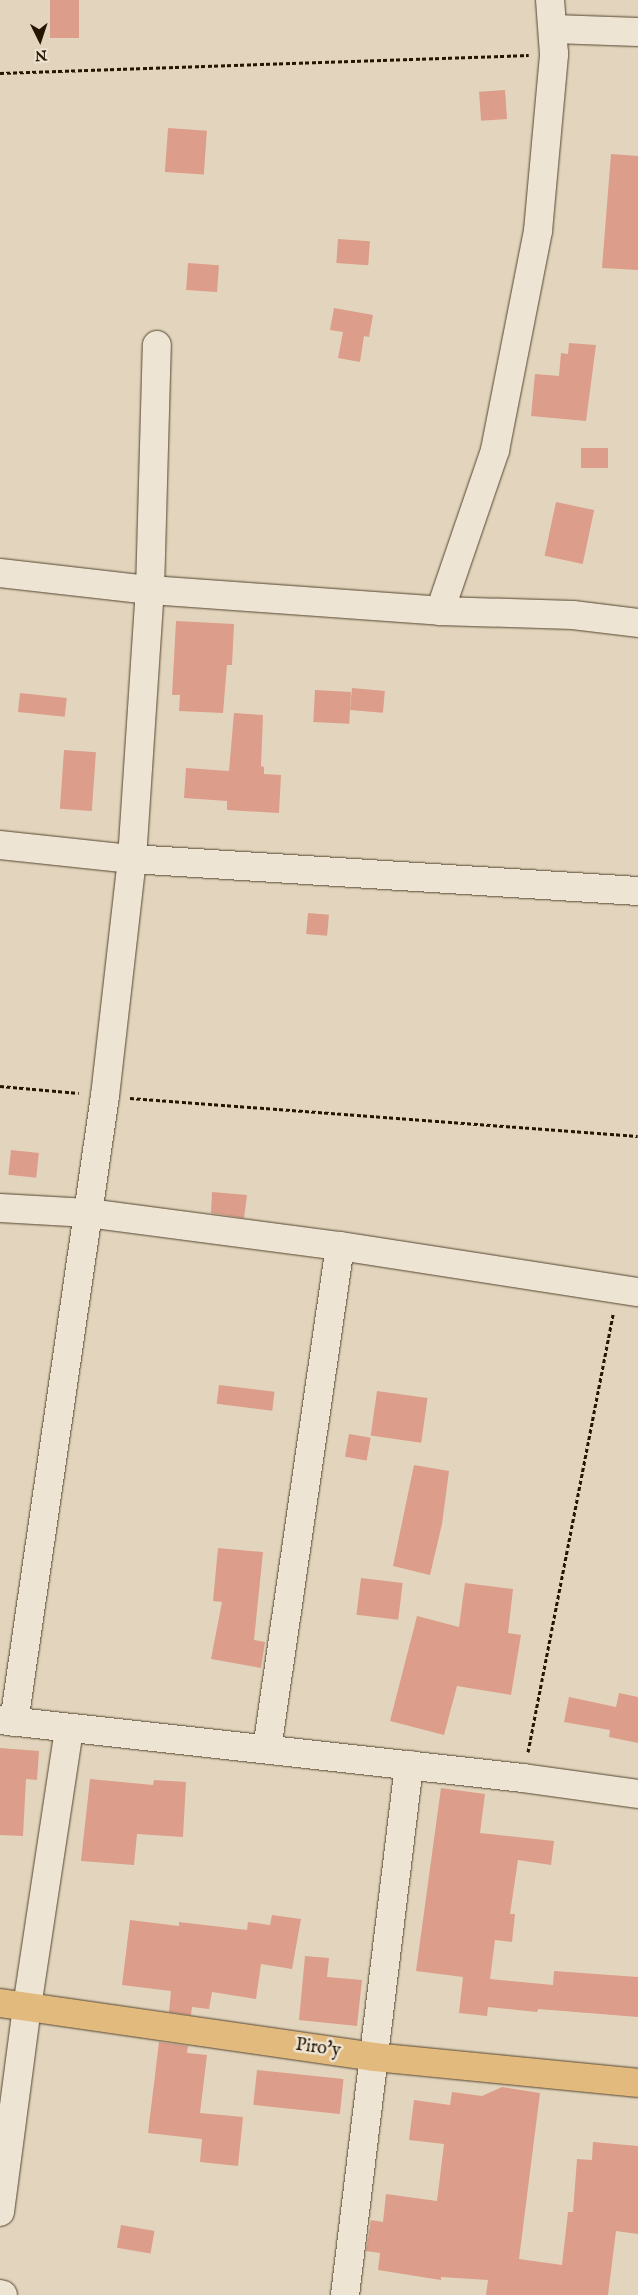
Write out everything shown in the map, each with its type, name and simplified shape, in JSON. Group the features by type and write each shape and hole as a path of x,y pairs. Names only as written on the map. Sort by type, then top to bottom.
{"main road":[{"name":"Piro'y","path":"0,2003 374,2057 638,2083"}],"street":[{"path":"440,611 495,450 538,231 554,41 550,0"},
{"path":"554,41 638,32"},
{"path":"157,345 150,590 132,859 106,1096 7,1721 523,1778 638,1794"},
{"path":"0,573 150,590 440,611 573,616 638,623"},
{"path":"0,845 132,859 638,891"},
{"path":"0,1208 88,1214 340,1246 628,1291"},
{"path":"267,1749 340,1246"},
{"path":"0,2212 26,2007 69,1729"},
{"path":"344,2295 409,1765"}],"path":[{"path":"0,73 554,41"},
{"path":"0,1086 106,1096 638,1136"},
{"path":"523,1778 628,1291"}],"building":[{"path":"50,0 79,0 79,38 50,38"},
{"path":"505,90 507,119 481,121 479,92"},
{"path":"168,128 207,131 204,175 165,172"},
{"path":"611,154 638,156 638,270 602,268"},
{"path":"338,239 370,241 368,265 336,263"},
{"path":"188,263 219,265 217,292 186,290"},
{"path":"334,308 373,315 369,337 364,336 360,362 338,358 343,332 330,330"},
{"path":"569,343 596,345 586,421 531,416 535,374 559,376 561,353 568,354"},
{"path":"581,448 608,448 608,468 581,468"},
{"path":"556,502 594,510 583,564 545,556"},
{"path":"176,621 234,624 232,665 227,665 223,713 179,711 180,695 172,695"},
{"path":"352,688 385,691 383,713 350,710"},
{"path":"315,690 351,692 349,724 313,722"},
{"path":"20,693 67,698 65,717 18,712"},
{"path":"234,713 263,715 261,766 264,767 264,774 281,775 279,813 227,810 227,801 184,798 186,768 229,771"},
{"path":"64,750 96,752 92,811 60,809"},
{"path":"308,913 329,915 327,936 306,934"},
{"path":"11,1150 39,1153 36,1178 8,1175"},
{"path":"212,1192 247,1195 244,1218 211,1213"},
{"path":"219,1385 275,1392 272,1411 217,1404"},
{"path":"377,1391 428,1398 421,1443 371,1436"},
{"path":"349,1434 371,1438 367,1460 345,1457"},
{"path":"414,1465 449,1471 442,1524 430,1575 393,1566"},
{"path":"218,1548 263,1552 254,1640 265,1642 261,1668 211,1659 222,1602 213,1601"},
{"path":"361,1578 403,1583 398,1620 356,1615"},
{"path":"465,1583 513,1589 508,1633 521,1635 511,1695 457,1686 444,1735 390,1721 417,1616 459,1627"},
{"path":"619,1693 638,1697 638,1743 609,1737 610,1730 564,1722 569,1697 616,1707"},
{"path":"0,1748 39,1751 37,1780 26,1779 23,1836 0,1835"},
{"path":"90,1779 153,1785 154,1780 186,1782 183,1837 137,1834 134,1865 81,1861"},
{"path":"441,1788 485,1794 480,1833 554,1841 551,1865 518,1860 510,1914 515,1914 512,1942 495,1940 490,1979 553,1985 554,1971 638,1977 638,2017 538,2009 537,2012 488,2007 487,2016 459,2013 463,1977 416,1971"},
{"path":"272,1915 301,1919 292,1969 261,1964 256,1999 212,1992 209,2009 192,2007 191,2015 169,2012 171,1991 122,1985 130,1920 179,1926 179,1922 247,1930 248,1922 270,1925"},
{"path":"305,1956 329,1958 327,1977 362,1980 357,2026 299,2020"},
{"path":"159,2042 188,2046 187,2053 207,2055 200,2113 243,2117 238,2166 200,2162 202,2139 148,2133"},
{"path":"257,2070 344,2079 340,2114 253,2105"},
{"path":"502,2087 540,2093 519,2259 562,2265 568,2212 573,2212 577,2159 592,2160 593,2142 638,2146 638,2234 616,2231 608,2295 486,2295 488,2280 441,2277 441,2280 378,2270 380,2253 366,2251 371,2220 383,2222 386,2194 437,2201 444,2144 409,2140 414,2100 450,2105 452,2092 482,2096"},
{"path":"121,2225 154,2231 150,2254 117,2248"}]}
